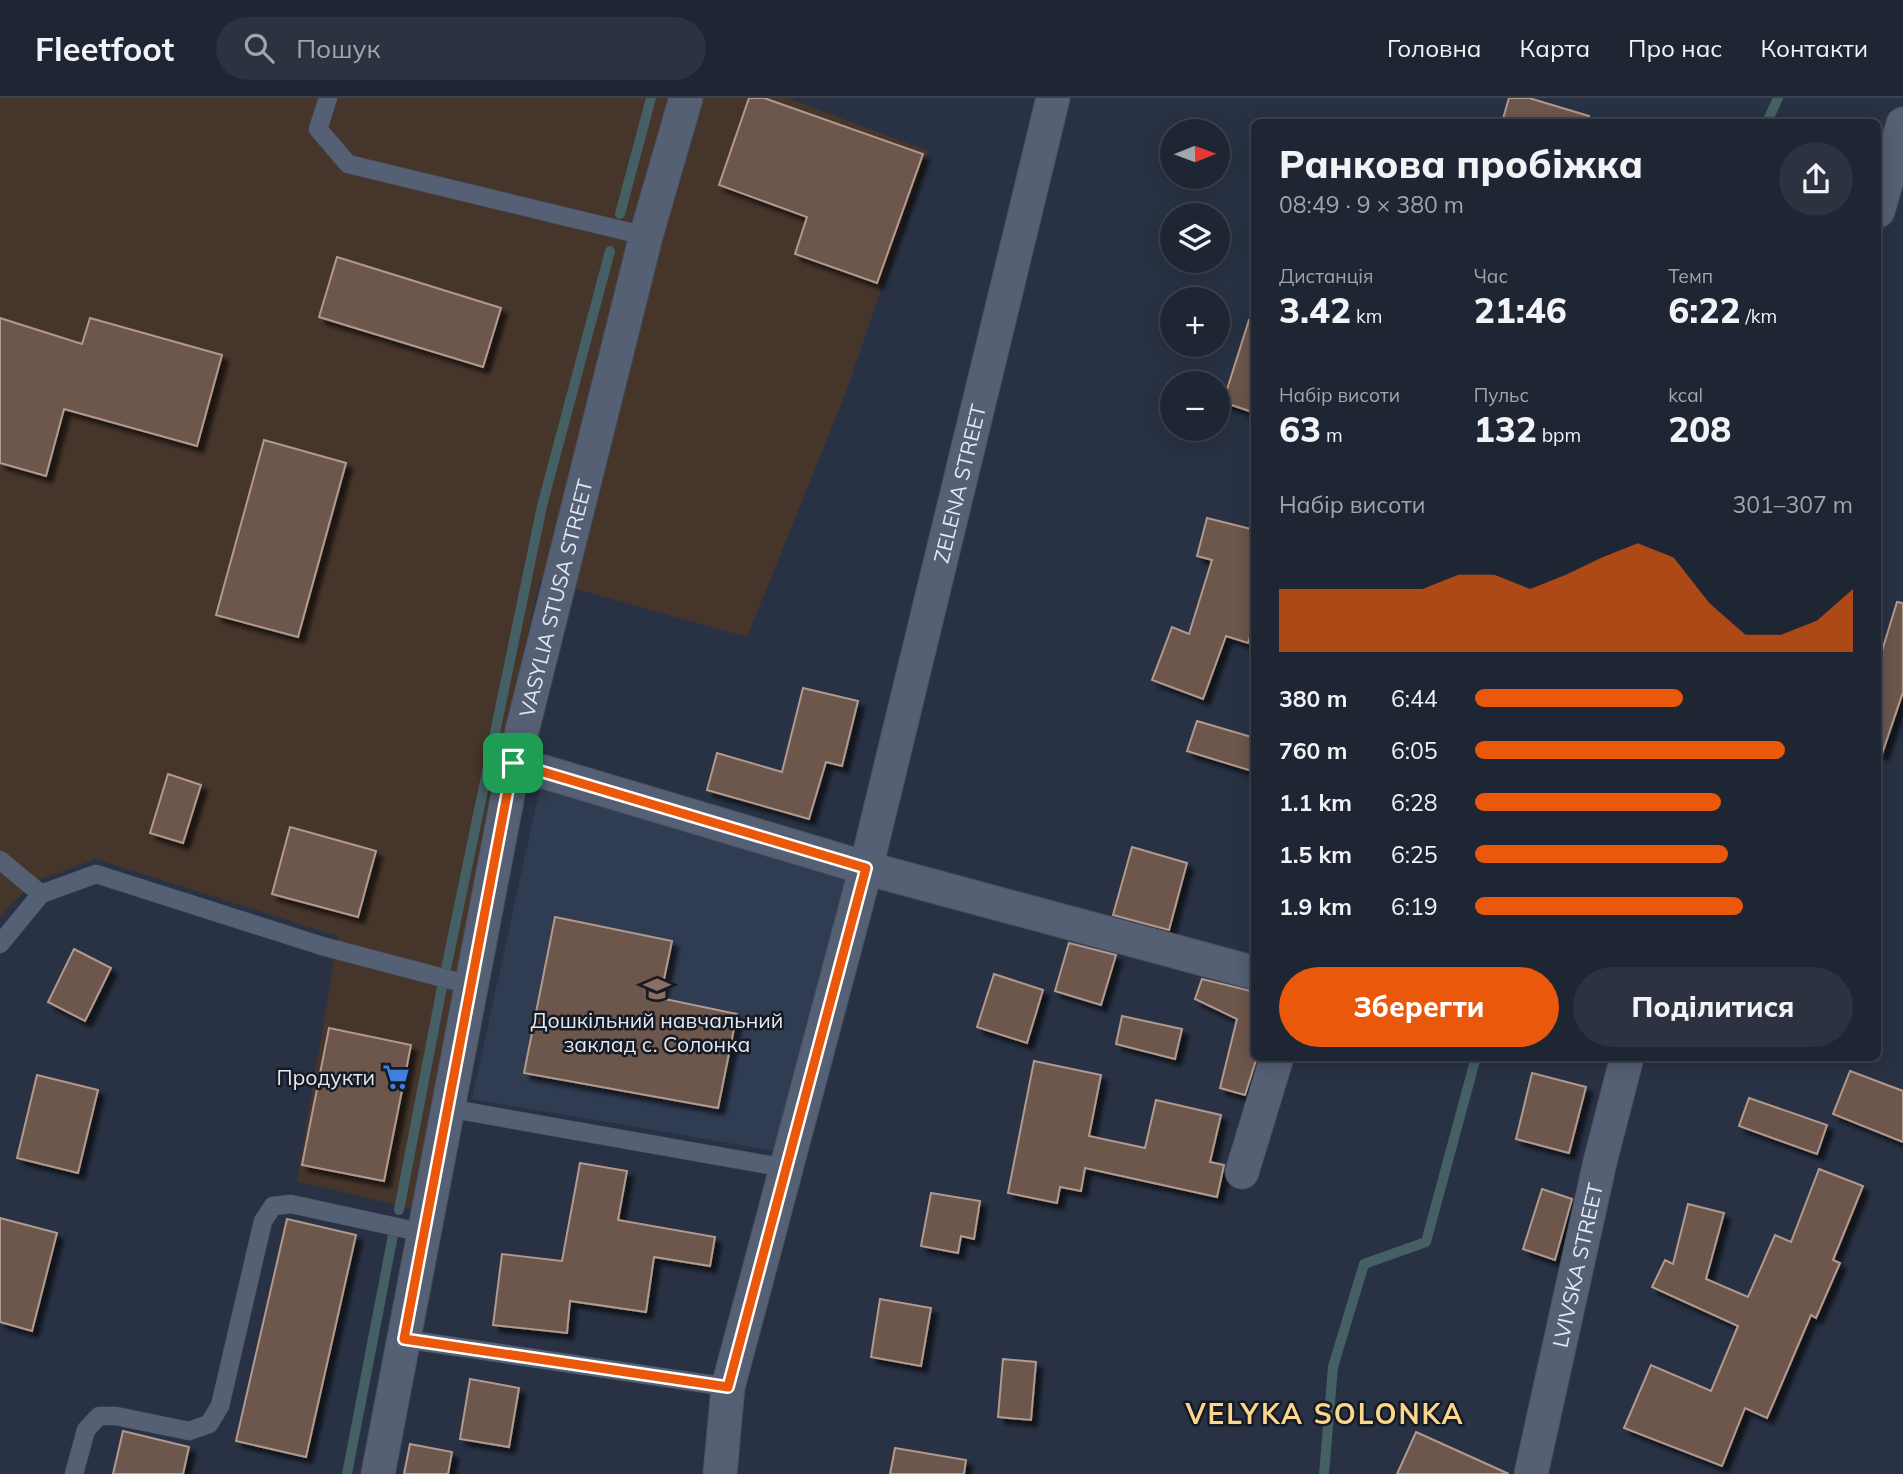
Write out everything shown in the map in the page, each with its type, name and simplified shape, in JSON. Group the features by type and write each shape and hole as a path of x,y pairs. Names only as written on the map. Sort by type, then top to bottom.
{"street":[{"name":"VASYLIA STUSA STREET","path":"378,1474 513,763 646,236 686,98"},
{"name":"ZELENA STREET","path":"720,1474 728,1387 866,868 1054,98"},
{"path":"1881,201 1903,124"},
{"path":"513,763 866,868 1251,972"},
{"path":"1242,1172 1276,1061"},
{"name":"LVIVSKA STREET","path":"1531,1474 1600,1162 1626,1061"}],"lane":[{"path":"328,98 318,129 348,164 646,236"},
{"path":"0,860 41,894"},
{"path":"0,944 41,894 96,874 322,946 470,985"},
{"path":"447,1108 786,1168"},
{"path":"74,1474 86,1430 99,1416 116,1416 189,1431 209,1424 220,1406 263,1221 273,1206 291,1204 424,1233"},
{"path":"404,1339 728,1387"}],"shaded area":[{"path":"0,98 788,98 928,151 845,395 747,637 540,579 500,760 413,1209 297,1181 338,936 96,859 33,882 0,917"},
{"name":"Дошкільний навчальний заклад с. Солонка","path":"540,787 848,878 776,1151 472,1099"}],"building":[{"path":"749,98 764,98 923,154 877,283 795,254 807,217 719,185"},
{"path":"1509,98 1529,98 1589,116 1588,119 1503,119"},
{"path":"337,257 501,308 483,367 319,317"},
{"path":"0,318 82,344 90,318 222,355 197,446 64,409 46,476 0,463"},
{"path":"1249,320 1251,320 1251,412 1230,404 1230,380"},
{"path":"264,440 346,463 298,637 216,615"},
{"path":"1207,518 1251,529 1251,634 1248,643 1226,636 1203,699 1152,680 1172,627 1189,634 1212,560 1197,556"},
{"path":"1897,602 1903,603 1903,692 1882,754 1881,754 1881,654"},
{"path":"803,688 858,701 842,766 826,762 809,819 707,790 717,753 782,772"},
{"path":"1197,721 1251,737 1251,771 1187,751"},
{"path":"168,774 201,785 183,843 150,833"},
{"path":"290,827 376,851 358,917 272,894"},
{"path":"1132,847 1187,863 1169,930 1113,915"},
{"name":"Дошкільний навчальний заклад с. Солонка","path":"555,917 672,941 660,998 737,1014 718,1108 524,1073"},
{"path":"1069,943 1116,955 1101,1005 1055,991"},
{"path":"74,949 111,968 85,1021 48,1002"},
{"path":"994,974 1043,990 1027,1043 977,1027"},
{"path":"1202,979 1251,991 1251,1061 1256,1061 1245,1095 1220,1088 1237,1019 1195,999"},
{"path":"1122,1016 1182,1029 1175,1059 1116,1044"},
{"path":"329,1028 411,1045 384,1181 302,1165"},
{"path":"1034,1061 1101,1075 1089,1136 1145,1148 1156,1100 1221,1115 1210,1162 1224,1165 1217,1197 1085,1168 1081,1191 1060,1187 1057,1203 1008,1193"},
{"path":"1850,1071 1903,1091 1903,1142 1833,1114"},
{"path":"1532,1073 1586,1087 1569,1153 1516,1139"},
{"path":"37,1075 98,1090 78,1173 17,1158"},
{"path":"1749,1098 1827,1125 1817,1154 1739,1126"},
{"path":"580,1163 627,1171 618,1220 715,1237 710,1266 654,1257 646,1312 570,1301 567,1333 493,1325 502,1254 562,1261"},
{"path":"1819,1169 1863,1186 1833,1260 1840,1263 1816,1318 1811,1315 1767,1418 1745,1408 1722,1466 1624,1428 1651,1365 1711,1391 1738,1326 1652,1287 1665,1260 1673,1264 1688,1204 1724,1213 1706,1279 1748,1297 1775,1235 1791,1242"},
{"path":"1542,1189 1572,1199 1555,1260 1523,1249"},
{"path":"931,1193 980,1201 974,1239 961,1236 958,1253 921,1246"},
{"path":"0,1218 57,1233 32,1331 0,1322"},
{"path":"287,1219 356,1235 306,1457 236,1441"},
{"path":"880,1299 931,1308 921,1366 871,1357"},
{"path":"1003,1359 1036,1362 1031,1420 998,1417"},
{"path":"470,1379 519,1388 509,1447 460,1439"},
{"path":"123,1431 189,1447 183,1474 113,1474"},
{"path":"1416,1432 1509,1474 1397,1474"},
{"path":"410,1444 452,1452 448,1474 404,1474"},
{"path":"895,1448 966,1460 964,1474 890,1474"}],"waterway":[{"path":"620,214 651,98"},
{"path":"1768,119 1778,98"},
{"path":"446,969 542,506 610,251"},
{"path":"399,1210 442,987"},
{"path":"1324,1474 1333,1367 1364,1264 1426,1242 1475,1061"},
{"path":"347,1474 393,1235"}],"place":[{"name":"Дошкільний навчальний заклад с. Солонка","path":"657,989"},
{"name":"Продукти","path":"396,1077"}],"district":[{"name":"VELYKA SOLONKA","path":"1325,1413"}],"route":[{"path":"513,763 866,868 728,1387 404,1339 513,763"}]}
